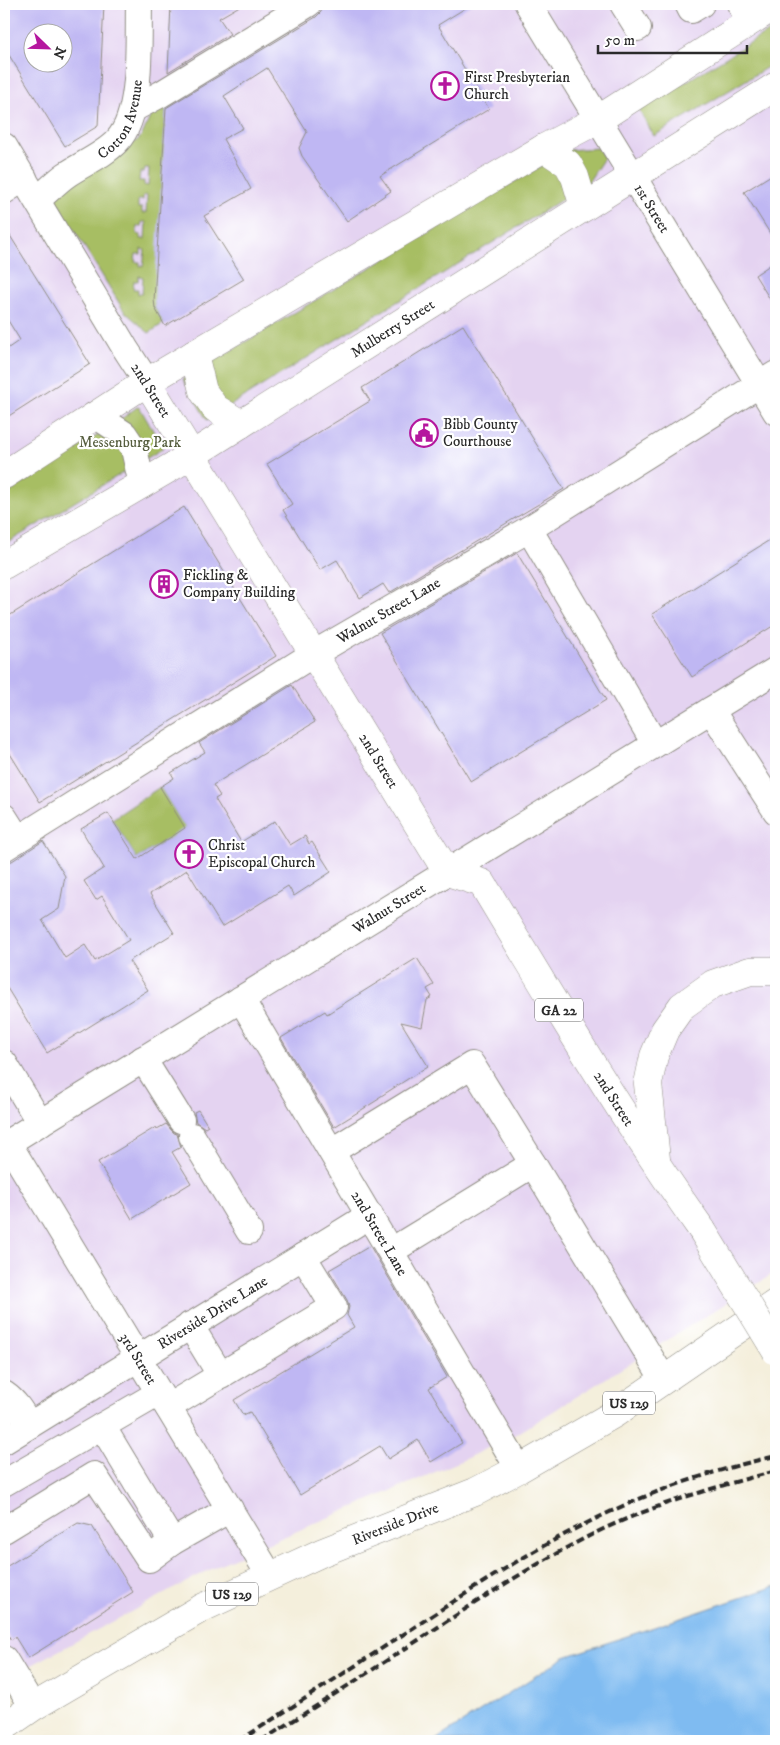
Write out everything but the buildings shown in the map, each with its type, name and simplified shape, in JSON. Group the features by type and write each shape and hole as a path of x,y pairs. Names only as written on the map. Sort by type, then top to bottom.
{"main road":[{"path":"4,475 147,382 544,148 598,119 745,13 776,6"},
{"name":"Mulberry Street","path":"4,564 192,455 776,86"},
{"path":"544,148 568,164 575,178 584,207"},
{"path":"194,354 203,391 215,408 241,424"},
{"name":"2nd Street","path":"147,382 448,872 482,883 546,990 656,1166 702,1230 776,1351"},
{"path":"656,1166 648,1084 654,1056 665,1030 682,1006 713,984 750,971 776,971"},
{"name":"Riverside Drive","path":"4,1727 202,1608 332,1549 475,1492 519,1469 614,1414 776,1303"}],"street":[{"name":"Cotton Avenue","path":"37,200 64,176 117,141 128,126 133,109 137,75 139,4"},
{"path":"133,109 308,4"},
{"path":"623,4 638,28"},
{"path":"688,4 691,10 701,4"},
{"name":"1st Street","path":"535,6 598,119 768,379 776,412"},
{"name":"2nd Street","path":"4,146 14,185 37,200 147,382"},
{"name":"Walnut Street Lane","path":"11,844 315,653 529,530 768,379"},
{"path":"95,415 124,434 134,449 142,485"},
{"path":"529,530 655,744"},
{"name":"Walnut Street","path":"6,1144 776,670"},
{"path":"711,710 776,811"},
{"path":"4,817 11,844"},
{"name":"2nd Street Lane","path":"241,999 519,1469"},
{"path":"143,1059 249,1231"},
{"path":"4,1064 40,1123"},
{"path":"332,1151 472,1065 664,1380"},
{"name":"3rd Street","path":"6,1144 270,1576"},
{"path":"391,1251 533,1164"},
{"name":"Riverside Drive Lane","path":"4,1441 370,1215"},
{"path":"4,1483 102,1426 221,1376 334,1307 303,1256"},
{"path":"190,1325 221,1376"},
{"path":"4,1394 19,1408 29,1425"},
{"path":"102,1426 94,1475 149,1558 172,1542 230,1509"},
{"path":"102,1426 172,1542"},
{"path":"4,1530 94,1475"},
{"path":"4,1659 33,1708"}],"shaded area":[{"path":"4,4 776,4 776,1272 520,1432 461,1461 220,1564 4,1680"}],"green space":[{"path":"776,27 776,62 654,136 639,110"},
{"path":"167,95 155,308 164,323 149,333 124,311 56,198 73,182 139,139 153,110","holes":["145,168 149,168 148,186 144,185 144,181 139,181 140,172 144,172","147,195 146,213 142,213 142,208 138,208 138,200 143,200 143,196","142,222 146,222 145,239 141,239 141,235 137,234 137,226 141,226","141,249 145,250 143,267 140,266 140,262 135,262 136,254 141,254","139,276 143,277 142,294 138,294 138,289 133,289 134,281 138,281"]},
{"path":"598,148 604,158 587,184 207,420 183,379 568,150"},
{"name":"Messenburg Park","path":"137,407 140,408 162,449 4,545 4,496 112,426"},
{"path":"160,787 190,835 163,842 137,859 112,819"},
{"path":"4,1091 12,1104 10,1113 4,1117"}],"water":[{"path":"776,1586 776,1741 434,1741 565,1657"}],"railway":[{"path":"239,1741 478,1585 568,1533 613,1510 658,1491 705,1475 776,1456"},
{"path":"261,1741 529,1569 595,1533 661,1505 776,1471"}],"place":[{"name":"First Presbyterian Church","path":"445,86"},
{"name":"Bibb County Courthouse","path":"424,433"},
{"name":"Fickling & Company Building","path":"164,584"},
{"name":"Christ Episcopal Church","path":"189,854"}]}
